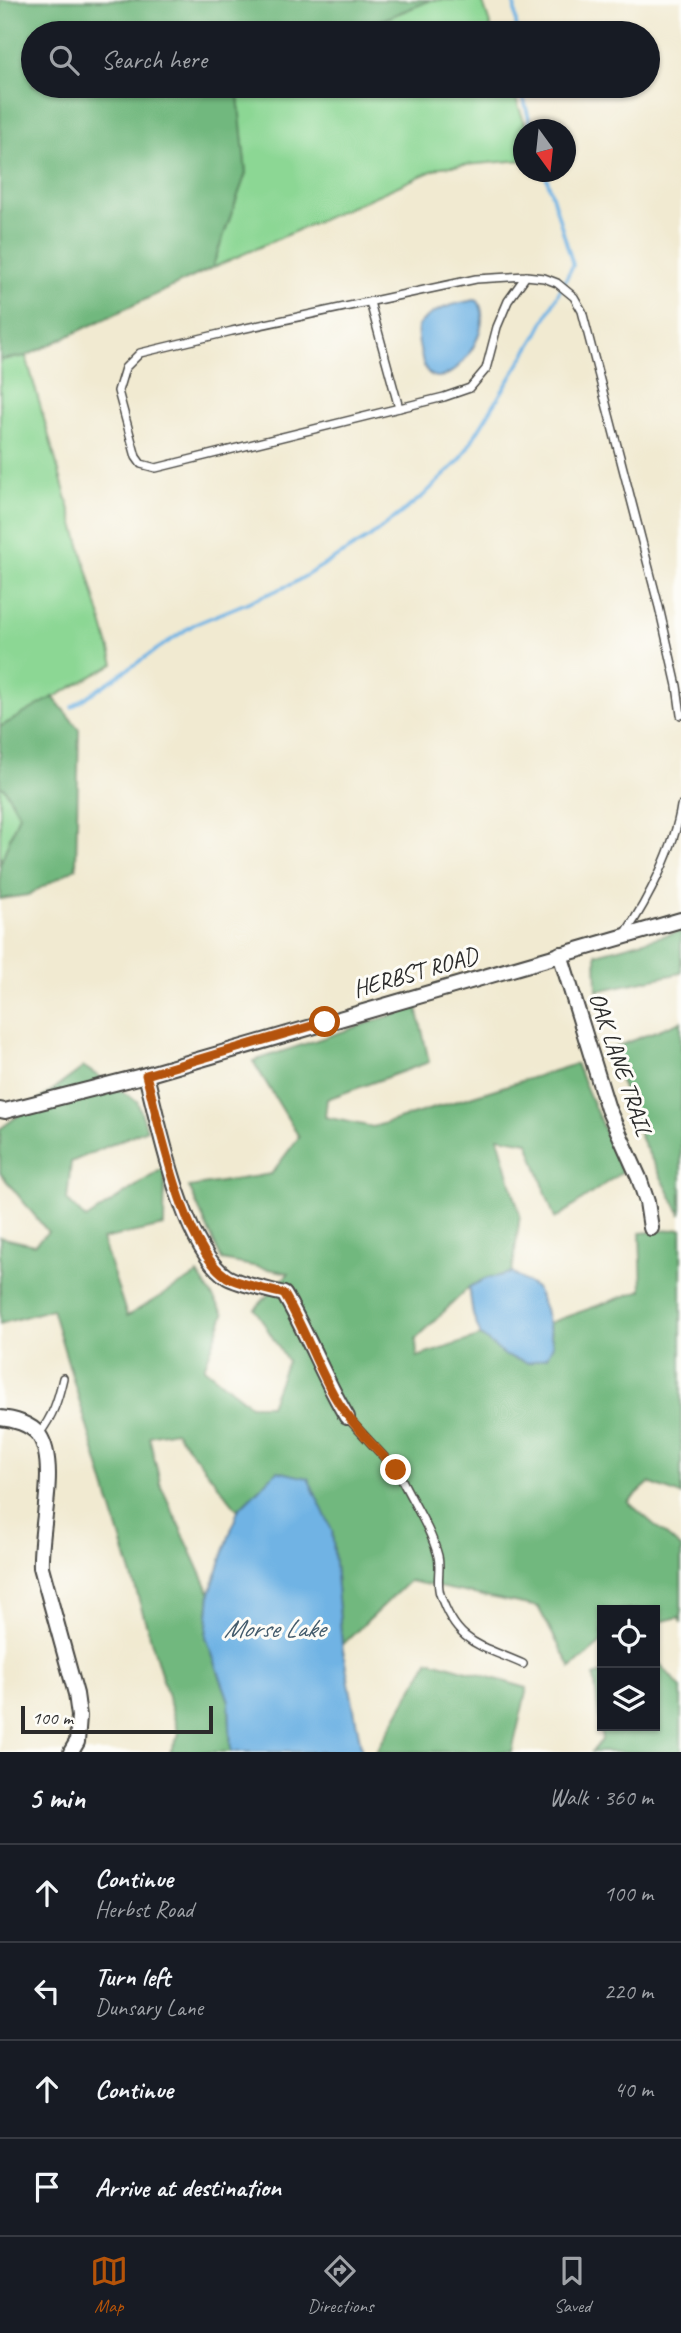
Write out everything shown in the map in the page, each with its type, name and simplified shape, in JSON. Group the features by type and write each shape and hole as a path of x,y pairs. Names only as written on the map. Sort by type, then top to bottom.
{"street":[{"name":"HERBST ROAD","path":"0,1110 5,1111 146,1075 681,920"},
{"name":"OAK LANE TRAIL","path":"560,954 608,1109 643,1190 651,1228"},
{"path":"146,1075 175,1185 205,1254 227,1277 284,1294 300,1320 329,1387 347,1417"},
{"path":"0,1418 11,1419 39,1434 47,1456 41,1567 76,1694 79,1716 77,1742 71,1752"}],"lane":[{"path":"526,276 508,301 497,327 486,369 470,388 444,397 156,468 141,464 136,457 118,391 125,368 140,354 232,331 475,279 526,276 557,283 574,297 582,311 659,607 681,715"},
{"path":"370,302 399,408"},
{"path":"623,938 641,911 674,837 681,806"},
{"path":"39,1434 52,1416 63,1378"},
{"path":"347,1417 401,1478 435,1547 440,1563 439,1592 455,1625 470,1641 523,1664"}],"green space":[{"path":"0,0 431,0 379,21 21,21 21,98 238,98 246,173 212,268 26,356 0,360"},
{"path":"431,0 482,0 489,21 379,21"},
{"path":"238,98 515,98 523,119 513,119 513,161 441,167 212,268 246,173"},
{"path":"26,356 114,664 0,727 0,360"},
{"path":"53,697 79,729 76,868 28,895 0,899 0,865 19,814 5,789 0,786 0,727"},
{"path":"0,786 5,789 19,814 0,865"},
{"path":"681,931 681,973 597,991 596,954"},
{"path":"417,1007 429,1062 327,1099 325,1117 373,1127 576,1064 622,1172 555,1219 528,1142 498,1137 520,1215 512,1273 485,1279 469,1287 416,1339 417,1357 481,1336 507,1356 529,1363 553,1345 549,1323 642,1290 640,1233 681,1229 681,1495 649,1483 628,1502 681,1548 681,1623 679,1617 660,1622 660,1605 597,1605 597,1646 571,1668 538,1607 409,1581 342,1645 332,1530 277,1471 238,1510 175,1431 149,1436 161,1486 210,1593 206,1637 229,1701 231,1752 170,1752 179,1734 52,1309 0,1324 0,1237 34,1245 48,1232 0,1173 0,1129 84,1067 137,1101 147,1129 71,1162 67,1200 86,1219 165,1167 164,1226 102,1239 127,1316 198,1274 224,1314 204,1368 250,1405 270,1405 287,1361 255,1309 289,1273 222,1260 189,1187 271,1174 299,1137 253,1061"},
{"path":"681,1021 681,1215 641,1139 609,1050"},
{"path":"429,1660 527,1688 512,1752 376,1752"},
{"path":"660,1664 681,1688 681,1752 591,1752 602,1740 601,1731 660,1731"},
{"path":"597,1675 597,1700 594,1676"}],"water":[{"path":"478,301 482,315 480,331 473,348 451,373 439,377 429,373 422,359 418,326 436,311"},
{"path":"512,1273 536,1288 545,1309 553,1345 547,1357 529,1363 506,1356 481,1336 473,1315 469,1287 485,1279"},
{"name":"Morse Lake","path":"277,1471 308,1478 332,1530 342,1645 362,1752 231,1752 229,1701 206,1637 210,1593 238,1510"}],"waterway":[{"path":"514,0 516,21"},
{"path":"524,98 529,119"},
{"path":"72,707 193,625 292,584 370,537 423,496 460,460 538,333 573,265 548,182"}],"route":[{"path":"325,1022 146,1075 175,1185 205,1254 227,1277 284,1294 300,1320 329,1387 347,1417 396,1470"}]}
